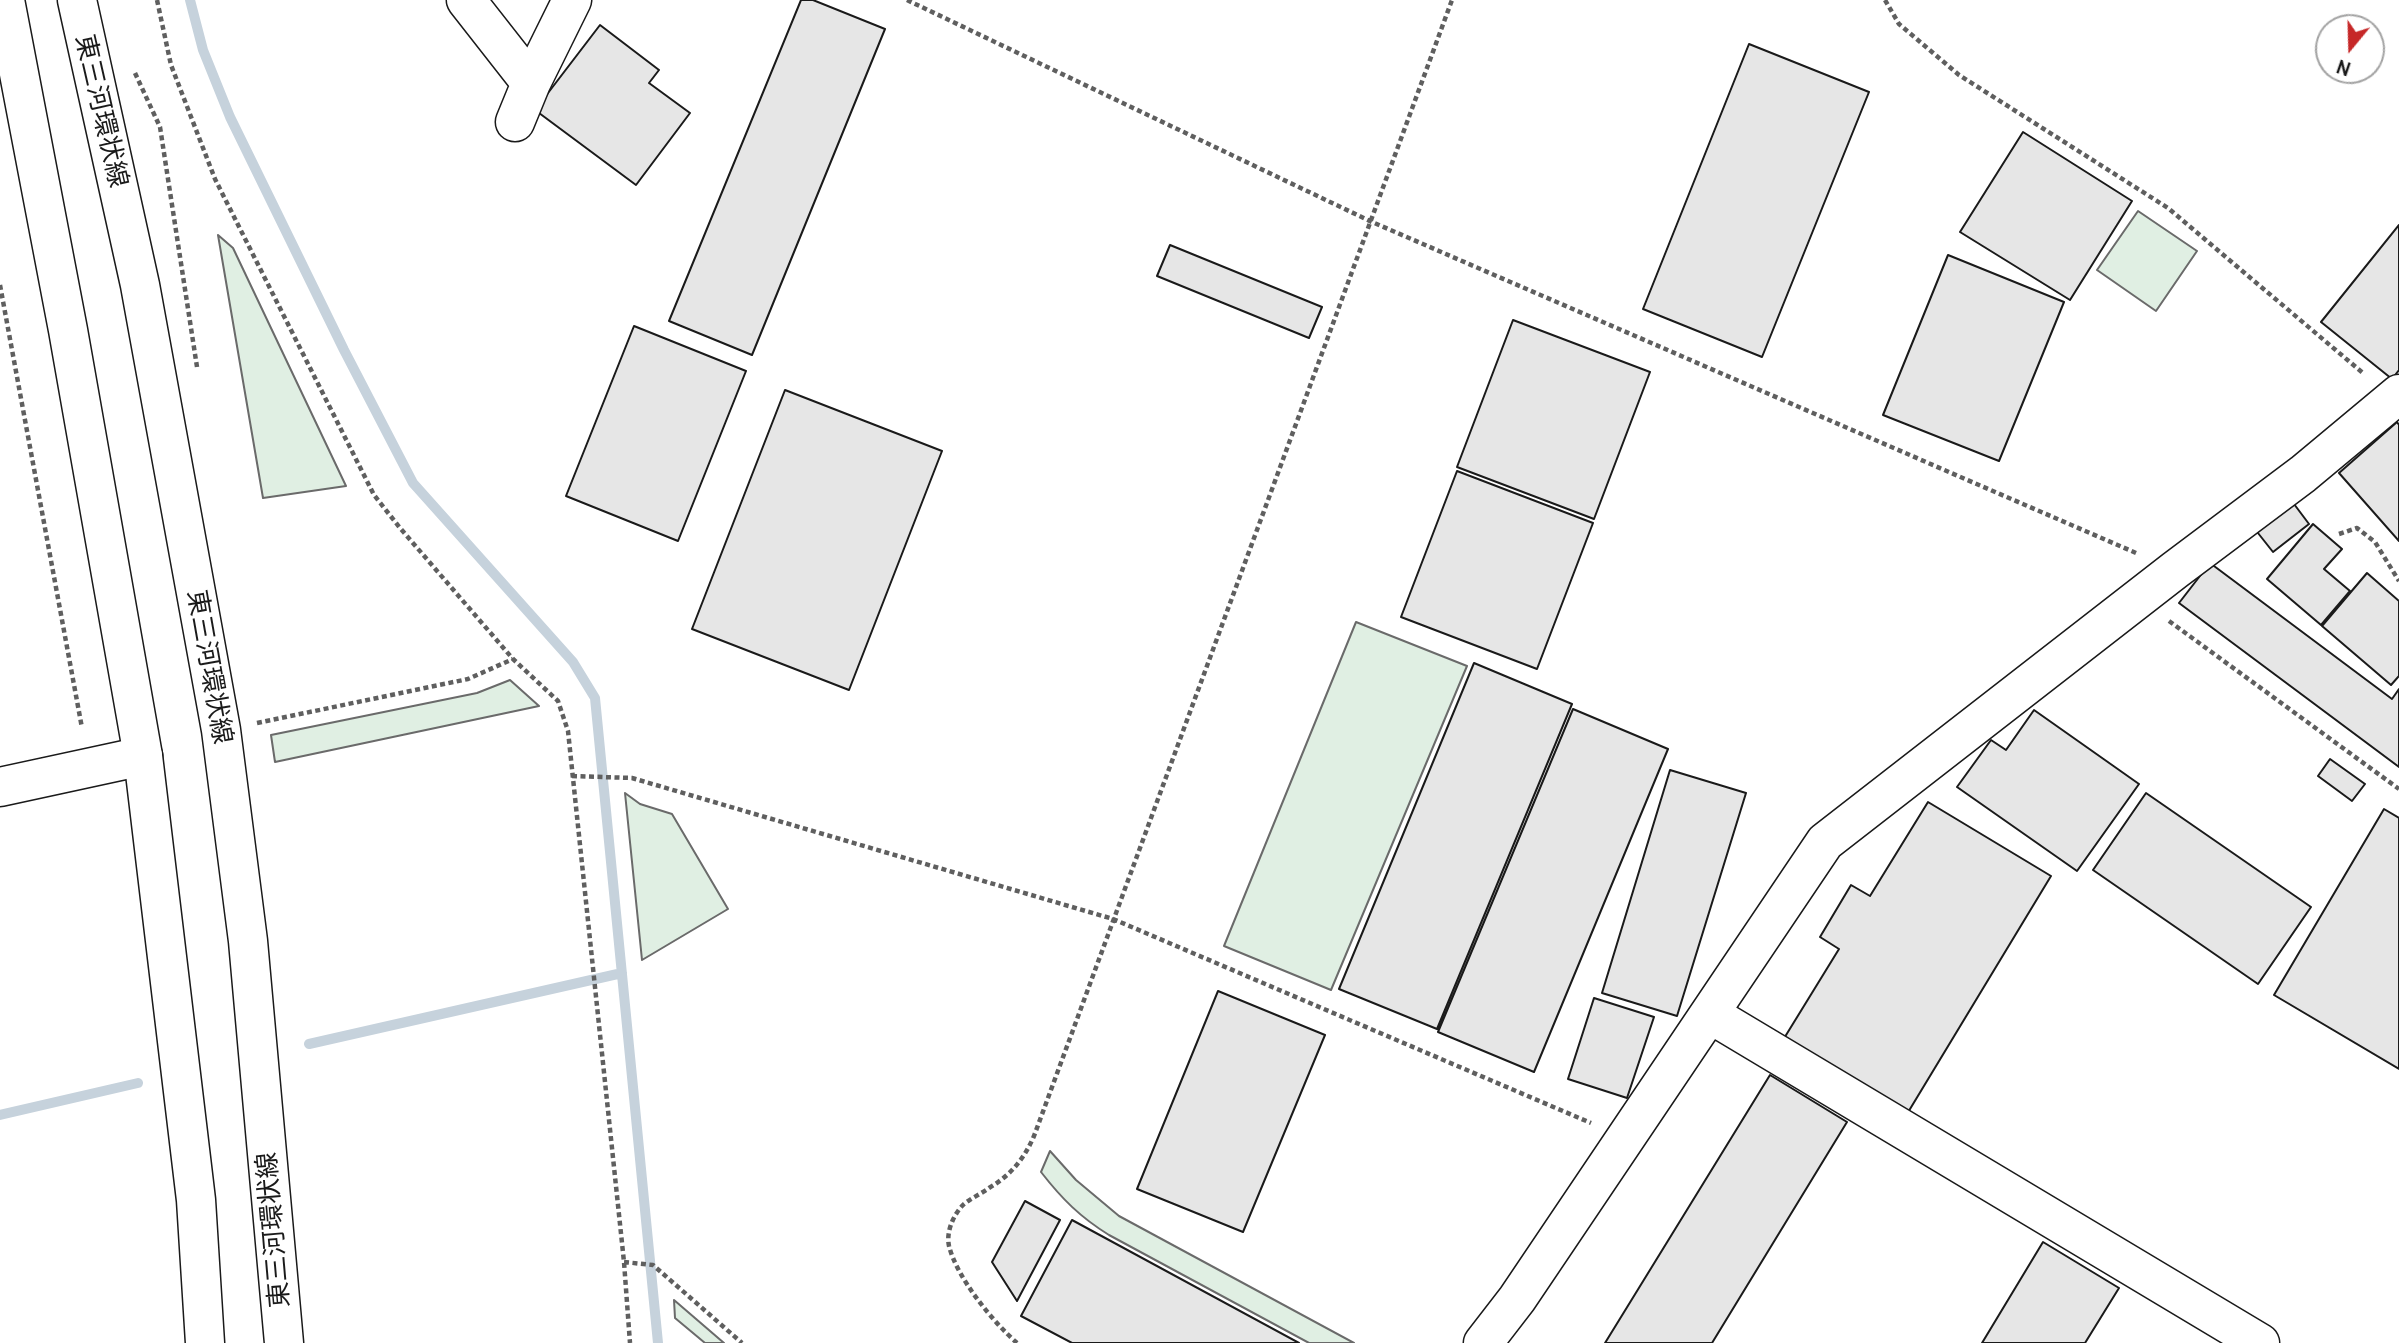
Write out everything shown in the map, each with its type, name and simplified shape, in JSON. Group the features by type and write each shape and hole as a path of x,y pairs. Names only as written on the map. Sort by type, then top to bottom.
{"main road":[{"path":"5,0 68,330 128,759 196,1200 205,1343"},
{"name":"東三河環状線","path":"77,0 140,285 220,730 248,941 284,1343"},
{"path":"466,0 531,83"},
{"path":"515,122 572,0"},
{"path":"1483,1343 1517,1299 1825,842 2397,399"},
{"path":"0,787 128,759"},
{"path":"1710,1014 2260,1343"}],"path":[{"path":"157,0 171,65 215,179 374,495 513,659 558,701 568,731 575,776 626,1262 630,1343"},
{"path":"907,0 1372,222 2175,570"},
{"path":"1017,1343 999,1328 968,1286 949,1245 951,1223 963,1205 1002,1179 1026,1155 1452,0"},
{"path":"1885,0 1899,24 1959,75 2168,208 2397,399"},
{"path":"0,285 80,728 107,725 128,759"},
{"path":"2339,534 2357,528 2375,542 2399,581"},
{"path":"2140,599 2399,789"},
{"path":"220,730 468,679 513,659"},
{"path":"575,776 628,777 1113,919 1624,1137"},
{"path":"626,1262 653,1265 742,1343"}],"green space":[{"path":"2138,211 2197,251 2156,311 2097,270"},
{"path":"218,235 233,248 346,486 263,498"},
{"path":"1356,622 1467,666 1331,990 1224,946"},
{"path":"510,680 539,706 275,762 271,735 477,693"},
{"path":"625,793 640,804 672,814 728,909 642,960"},
{"path":"1050,1151 1076,1180 1119,1216 1354,1343 1309,1343 1109,1235 1072,1207 1041,1172"},
{"path":"674,1300 724,1343 705,1343 675,1318"}],"building":[{"path":"801,0 813,0 885,29 752,355 669,321"},
{"path":"600,25 659,70 649,83 690,113 636,185 535,110"},
{"path":"1749,44 1869,92 1762,357 1643,309"},
{"path":"2023,132 2132,201 2070,300 1960,232"},
{"path":"2399,225 2399,370 2392,379 2321,322"},
{"path":"1170,245 1322,307 1309,338 1157,276"},
{"path":"1948,255 2064,302 1999,461 1883,415"},
{"path":"1513,320 1650,372 1594,519 1457,467"},
{"path":"634,326 746,371 678,541 566,496"},
{"path":"785,390 942,451 849,690 692,629"},
{"path":"2397,422 2399,425 2399,541 2339,473"},
{"path":"1457,471 1593,523 1537,669 1401,617"},
{"path":"2291,500 2309,524 2273,552 2254,528"},
{"path":"2313,524 2342,549 2324,569 2350,591 2321,625 2267,579"},
{"path":"2210,563 2392,699 2399,689 2399,767 2179,603"},
{"path":"2367,573 2399,601 2399,676 2391,685 2322,626"},
{"path":"1474,663 1572,704 1437,1029 1339,989"},
{"path":"1573,709 1668,749 1534,1072 1438,1032"},
{"path":"2034,710 2139,784 2077,871 1957,787 1991,740 2006,750"},
{"path":"2330,759 2365,784 2352,801 2318,776"},
{"path":"1670,770 1746,793 1677,1016 1602,993"},
{"path":"2146,793 2311,907 2258,984 2093,870"},
{"path":"1928,802 2051,876 1907,1114 1783,1040 1839,949 1820,937 1851,885 1870,896"},
{"path":"2384,809 2399,818 2399,1069 2274,995"},
{"path":"1218,991 1325,1035 1243,1232 1137,1189"},
{"path":"1594,998 1654,1017 1627,1098 1568,1079"},
{"path":"1770,1075 1847,1122 1712,1343 1605,1343"},
{"path":"1025,1201 1060,1220 1017,1301 992,1262"},
{"path":"1072,1220 1299,1343 1072,1343 1021,1316"},
{"path":"2043,1242 2119,1288 2085,1343 1982,1343"}],"waterway":[{"path":"190,0 203,50 230,117 344,350 413,483 573,662 595,698 658,1343"},
{"path":"309,1044 622,973"},
{"path":"0,1115 138,1083"}]}
